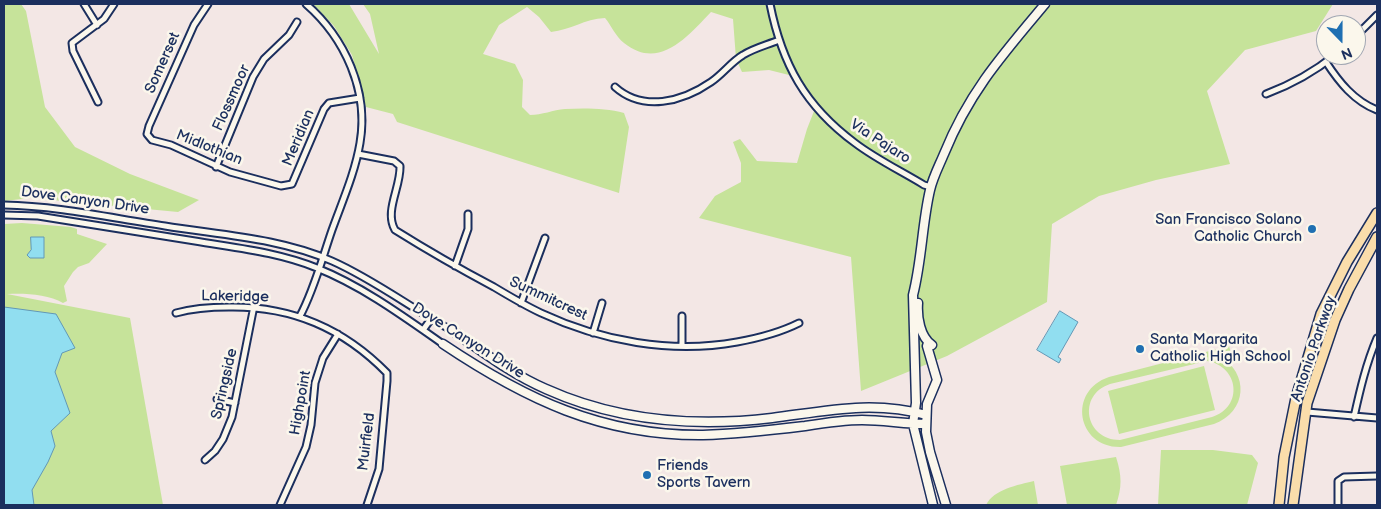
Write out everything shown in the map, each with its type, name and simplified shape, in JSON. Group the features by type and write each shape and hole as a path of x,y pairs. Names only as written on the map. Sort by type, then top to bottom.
{"main road":[{"name":"Antonio Parkway","path":"1279,505 1284,457 1294,406 1321,314 1347,262 1377,213"},
{"name":"Antonio Parkway","path":"1292,505 1307,403 1336,320 1353,281 1377,237"}],"street":[{"path":"84,4 97,26"},
{"path":"98,102 72,48 73,41 104,20 114,4"},
{"name":"Somerset","path":"147,134 194,25 208,4"},
{"path":"300,316 358,154 362,126 360,98 355,75 342,45 325,22 306,4"},
{"name":"Via Pajaro","path":"770,4 787,63 799,85 812,102 829,121 856,144 924,185 931,187"},
{"path":"933,505 913,424 916,386 913,346 913,294 917,279 924,216 931,187 953,130 971,97 990,70 1045,4"},
{"path":"1366,26 1377,16"},
{"name":"Flossmoor","path":"216,167 253,77 264,59 289,35 296,22"},
{"path":"615,87 624,95 634,100 654,101 678,98 711,82 742,56 779,40"},
{"path":"1266,94 1286,87 1321,65"},
{"path":"1328,65 1342,85 1354,96 1377,110"},
{"name":"Meridian","path":"292,184 324,109 329,103 360,98"},
{"name":"Midlothian","path":"147,134 152,140 171,145 216,167 281,186 292,184"},
{"name":"Summitcrest","path":"358,154 394,161 400,166 400,175 391,212 391,223 395,230 441,259 561,322 619,340 653,345 682,346 723,344 750,339 782,332 798,323"},
{"name":"Dove Canyon Drive","path":"4,205 80,212 296,248 322,257 365,278 453,331 506,368 545,389 582,404 631,416 694,422 772,418 860,407 880,407 926,415"},
{"path":"455,266 468,229 468,214"},
{"name":"Dove Canyon Drive","path":"4,215 38,216 244,249 292,259 318,268 354,286 485,371 532,397 610,425 660,433 703,435 861,420 926,424"},
{"path":"521,302 545,238"},
{"path":"917,279 919,323 928,343 927,346 936,380 935,388 927,404 926,424 930,452 946,505"},
{"path":"593,333 602,303"},
{"name":"Lakeridge","path":"176,313 191,309 254,306 300,316 338,334 364,352 386,373 387,382"},
{"name":"Springside","path":"205,460 215,451 223,439 235,404 254,306"},
{"path":"682,316 682,346"},
{"path":"423,330 431,319"},
{"name":"Highpoint","path":"280,505 306,447 311,425 314,382 323,358 338,334"},
{"path":"1354,417 1370,354 1377,338"},
{"path":"1370,354 1377,356"},
{"name":"Muirfield","path":"367,505 378,469 387,382"},
{"path":"217,399 235,404"},
{"path":"1307,412 1377,418"},
{"path":"1338,505 1338,481 1344,477 1377,476"}],"green space":[{"path":"4,4 21,4 26,11 45,107 75,147 130,174 199,200 178,212 31,198 4,201"},
{"path":"313,4 349,4 379,54 370,14 363,4 1333,4 1326,15 1316,15 1316,31 1245,50 1207,91 1230,164 1156,180 1099,196 1052,224 1047,302 947,356 861,391 851,257 699,218 715,196 741,182 741,163 733,142 740,139 757,161 797,163 816,106 793,76 769,70 742,72 736,59 733,19 711,12 672,47 661,52 649,53 637,51 624,43 618,38 605,18 591,20 551,32 539,17 527,7 499,25 483,54 515,64 523,80 522,107 530,115 580,109 602,109 624,113 629,127 619,193 397,122 393,114 366,107 352,55 334,26"},
{"path":"22,223 71,227 77,229 77,234 107,244 89,263 78,267 73,272 64,286 67,301 63,303 36,295 7,294 130,318 163,505 4,505 4,224"},
{"path":"1229,346 1231,353 1219,356 1229,363 1236,372 1240,382 1240,392 1238,402 1233,411 1214,424 1121,447 1106,445 1095,438 1087,429 1083,418 1083,406 1087,394 1096,384 1109,377","holes":["1207,361 1218,364 1226,370 1231,378 1234,387 1233,396 1229,405 1222,412 1212,417 1120,440 1108,438 1099,433 1093,425 1089,407 1093,397 1110,384"]},
{"path":"1204,366 1215,410 1119,434 1108,391"},
{"path":"1161,450 1213,450 1252,455 1258,463 1247,505 1158,505"},
{"path":"1116,457 1120,481 1116,505 1067,505 1060,466"},
{"path":"1034,481 1038,505 986,505 1000,491"}],"water":[{"path":"31,237 44,237 44,258 30,258 27,255 31,250"},
{"path":"4,307 56,314 75,348 62,353 55,372 70,413 51,431 55,446 32,490 34,505 4,505"},
{"path":"1060,311 1078,322 1058,357 1061,359 1059,363 1037,350"}],"place":[{"name":"San Francisco Solano Catholic Church","path":"1312,229"},
{"name":"Santa Margarita Catholic High School","path":"1140,349"},
{"name":"Friends Sports Tavern","path":"647,475"}]}
